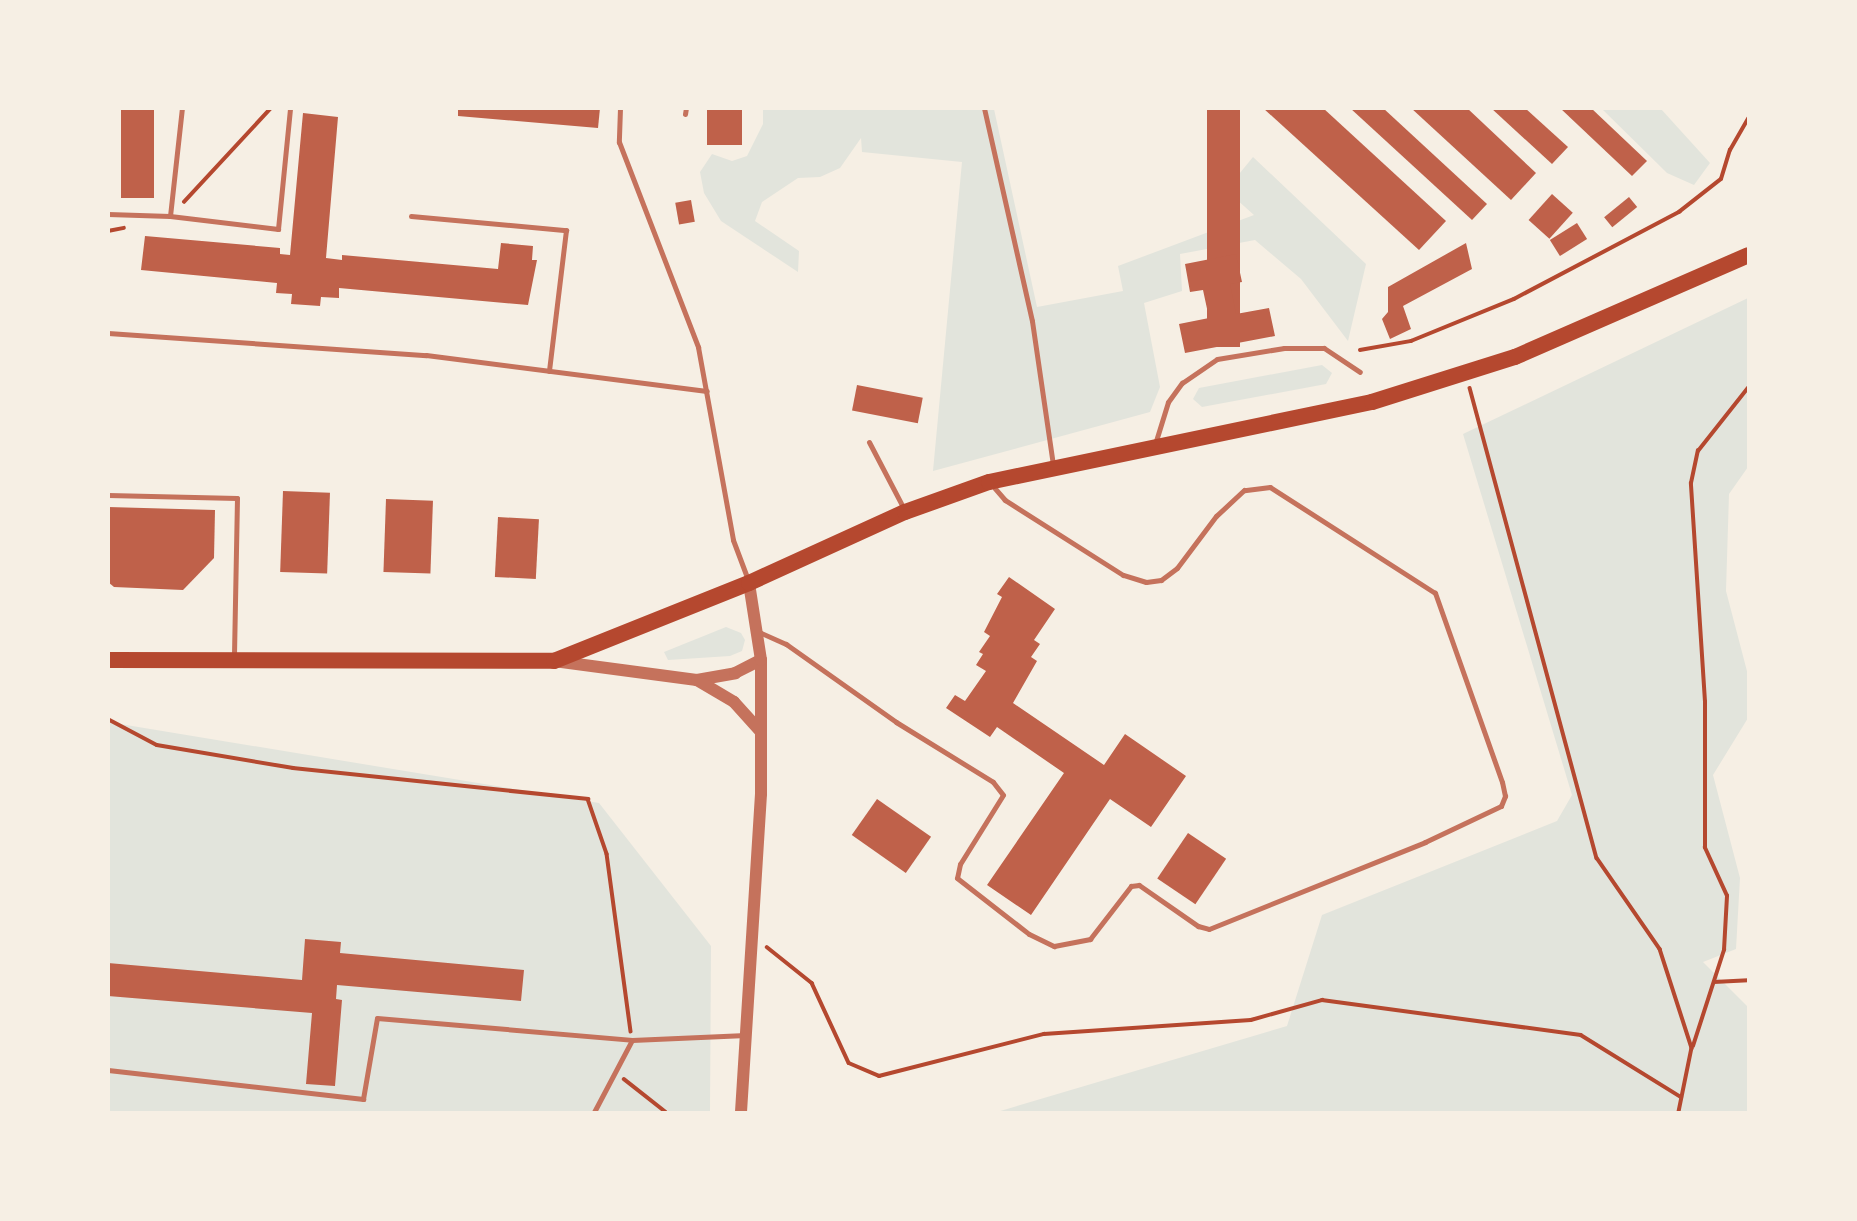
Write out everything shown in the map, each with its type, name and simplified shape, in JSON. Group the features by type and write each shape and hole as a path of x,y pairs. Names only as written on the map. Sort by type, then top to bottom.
{"main road":[{"path":"108,660 234,657 554,661 749,583 905,512 989,482 1053,465 1372,402 1515,357 1699,280 1748,255"}],"street":[{"path":"741,1112 761,794 761,660 759,632 749,583"},
{"path":"554,661 697,680 734,673 761,660"},
{"path":"697,680 734,702 760,731"}],"lane":[{"path":"170,216 181,108"},
{"path":"108,214 170,216 278,229 290,108"},
{"path":"620,108 619,142 698,347 733,540 749,583"},
{"path":"984,108 1032,321 1053,465"},
{"path":"411,216 566,230 549,371"},
{"path":"108,333 426,355 707,391"},
{"path":"1155,444 1168,402 1182,383 1217,359 1284,348 1324,348 1360,372"},
{"path":"869,442 905,512"},
{"path":"759,632 786,644 896,722 993,782 1003,795 960,864 957,878 1029,934 1054,946 1090,939 1131,886 1139,885 1209,929 1425,842 1501,806 1505,796 1502,782 1435,593 1423,583 1364,551 1270,486 1257,485 1216,516 1177,568 1161,580 1146,582 1123,575 1005,500 989,482"},
{"path":"108,495 237,498 234,657"},
{"path":"108,1070 363,1099 377,1018 632,1040 746,1035"},
{"path":"594,1112 613,1070 632,1040"}],"path":[{"path":"170,216 271,108"},
{"path":"1360,350 1411,341 1514,299 1679,212 1721,179 1730,150 1748,119"},
{"path":"108,231 135,226"},
{"path":"1466,372 1597,858 1660,949 1692,1048"},
{"path":"1679,1112 1692,1048 1724,950 1727,896 1705,848 1705,702 1691,483 1698,451 1748,388"},
{"path":"108,719 157,745 293,768 588,799 607,853 632,1040"},
{"path":"751,934 812,983 849,1063 879,1076 1044,1034 1251,1020 1322,999 1581,1035 1681,1097"},
{"path":"1714,982 1748,980"},
{"path":"613,1070 667,1112"}],"shaded area":[{"path":"763,109 994,109 1037,307 1123,291 1118,266 1254,215 1226,190 1253,157 1366,264 1348,341 1301,279 1255,240 1180,254 1182,291 1144,303 1160,387 1150,412 933,471 962,162 862,152 861,138 840,168 820,177 798,178 762,202 755,221 799,251 798,272 721,221 704,193 700,172 712,154 732,161 747,156 763,124"},
{"path":"1602,109 1661,109 1710,163 1694,185 1667,173"},
{"path":"1748,298 1748,467 1729,494 1726,591 1748,675 1748,718 1713,775 1740,878 1736,949 1703,962 1748,1007 1748,1112 997,1112 1287,1026 1322,915 1557,821 1572,795 1463,434"},
{"path":"1322,365 1332,373 1326,384 1202,407 1193,399 1199,388"},
{"path":"726,627 741,633 745,640 742,651 730,656 668,660 664,652"},
{"path":"108,722 599,803 711,946 710,1112 109,1112"}],"building":[{"path":"121,108 154,108 154,198 121,198"},
{"path":"458,108 600,108 598,128 458,116"},
{"path":"707,108 742,108 742,145 707,145"},
{"path":"1207,108 1240,108 1240,347 1207,347"},
{"path":"1263,108 1323,108 1446,221 1419,250"},
{"path":"1350,108 1383,108 1487,204 1472,220"},
{"path":"1411,108 1467,108 1536,173 1511,200"},
{"path":"1491,108 1525,108 1568,147 1552,164"},
{"path":"1560,108 1591,108 1647,161 1632,176"},
{"path":"303,113 338,117 326,258 342,260 342,255 498,269 501,243 533,246 532,260 537,260 528,305 339,288 339,298 321,297 320,306 291,304 292,294 276,293 277,283 141,270 145,236 280,248 280,254 290,255"},
{"path":"1552,194 1573,213 1549,239 1529,220"},
{"path":"1629,197 1637,207 1612,227 1604,217"},
{"path":"691,200 695,222 679,224 675,203"},
{"path":"1577,223 1587,239 1560,256 1550,240"},
{"path":"1466,243 1472,269 1403,306 1411,329 1390,339 1382,319 1388,312 1388,287"},
{"path":"1236,254 1242,282 1230,284 1236,314 1269,308 1275,336 1185,353 1179,324 1209,318 1203,290 1190,292 1185,264"},
{"path":"857,385 923,398 918,423 852,411"},
{"path":"283,491 330,493 327,574 280,572"},
{"path":"386,499 433,501 430,574 383,572"},
{"path":"108,507 215,510 214,558 183,590 114,587 108,582"},
{"path":"498,517 539,519 536,579 495,577"},
{"path":"1009,577 1055,609 1034,640 1040,644 1031,657 1037,661 1013,703 1104,765 1125,734 1186,776 1151,827 1110,799 1031,915 987,885 1064,773 997,727 990,737 946,708 955,695 965,701 986,671 976,665 983,654 979,652 990,636 984,632 1002,597 997,594"},
{"path":"877,799 931,837 906,873 852,835"},
{"path":"1188,833 1226,859 1195,904 1157,879"},
{"path":"305,939 341,942 340,953 524,970 521,1001 337,985 336,999 342,1000 335,1086 306,1084 312,1013 108,996 108,963 302,980"}]}
